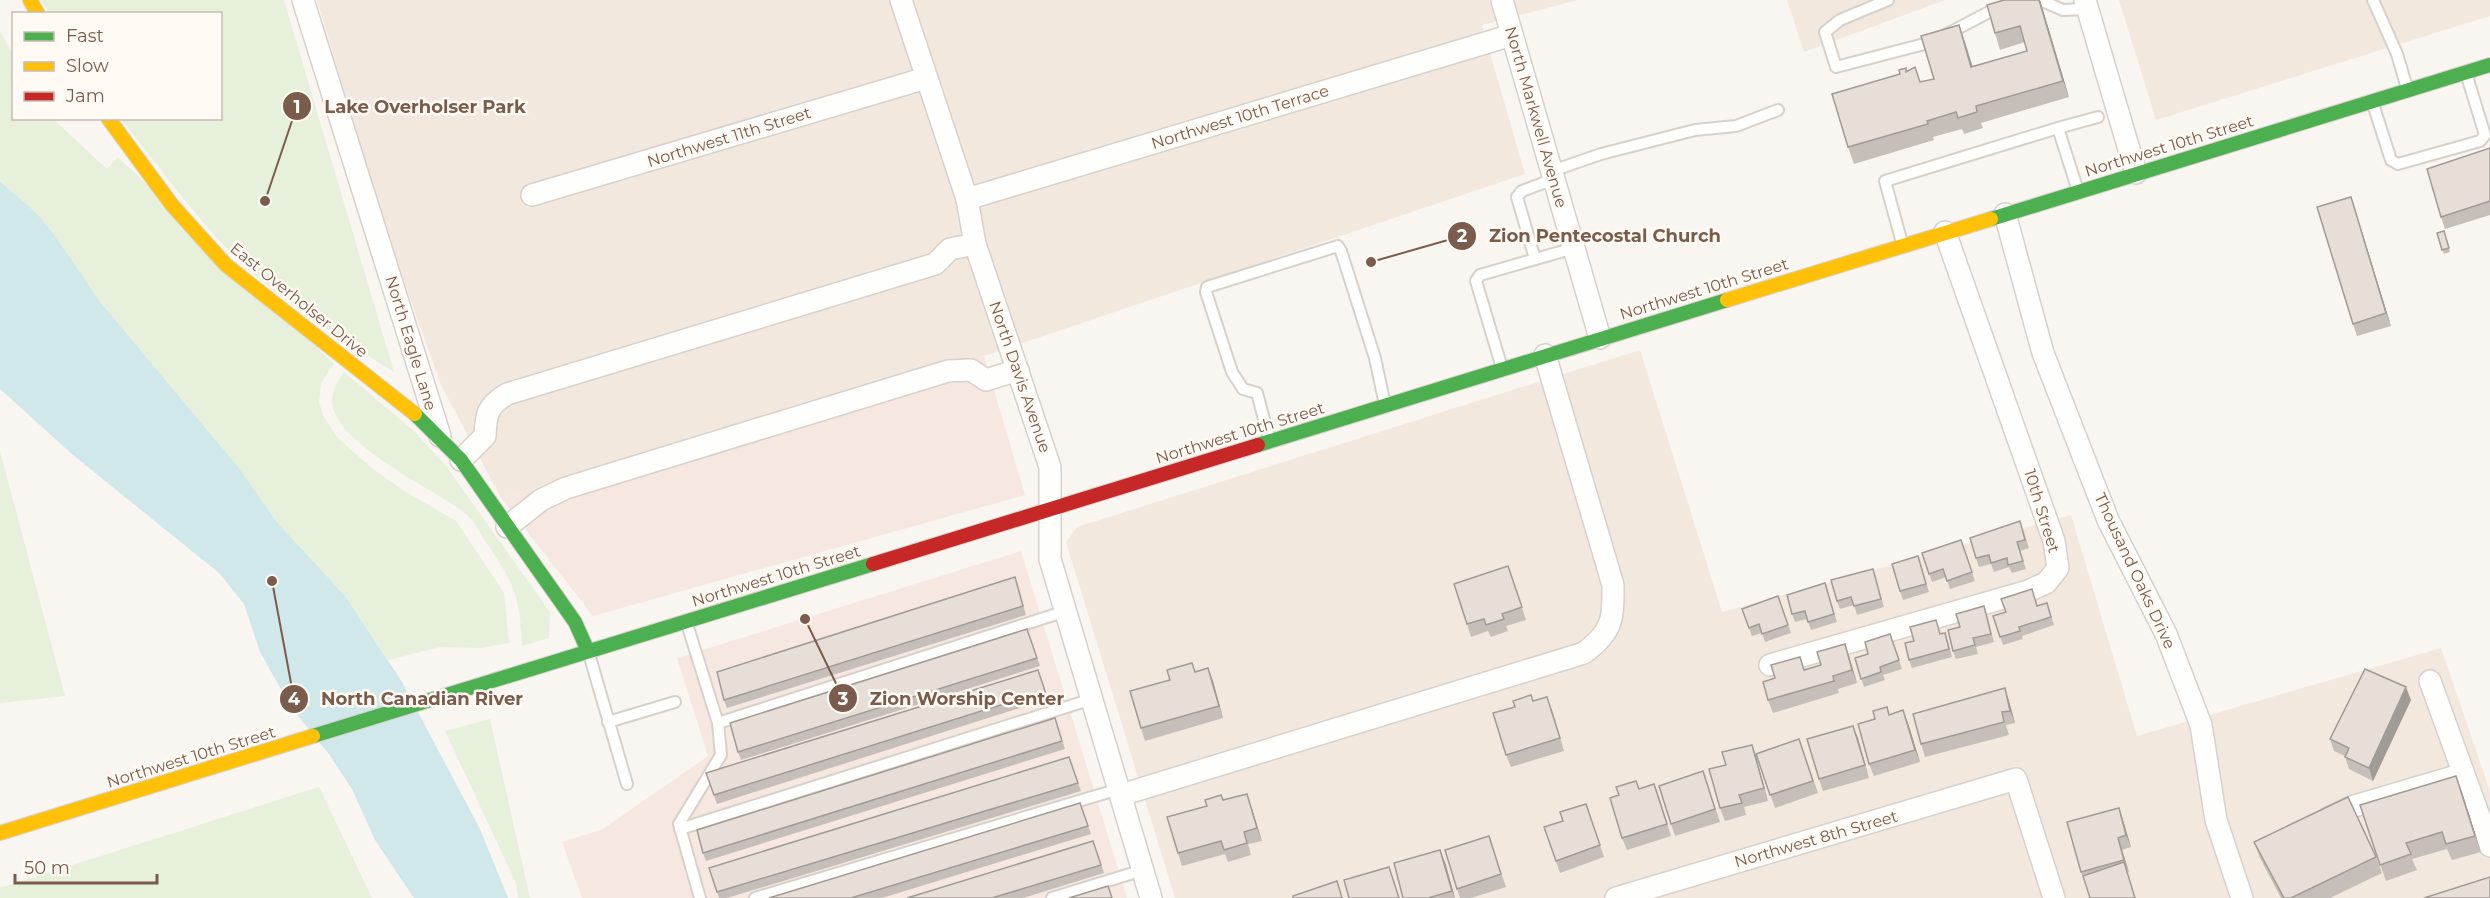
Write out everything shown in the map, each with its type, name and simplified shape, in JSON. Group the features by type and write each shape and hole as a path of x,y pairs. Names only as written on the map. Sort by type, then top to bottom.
{"main road":[{"name":"Northwest 10th Street","path":"0,833 2490,65"},
{"name":"East Overholser Drive","path":"109,120 147,174 192,230 244,281 402,402 440,436"},
{"name":"North Eagle Lane","path":"440,436 461,460 575,622 588,651"}],"street":[{"name":"North Eagle Lane","path":"303,0 440,436"},
{"name":"North Davis Avenue","path":"901,0 967,199 975,244 1050,467 1048,511 1050,559 1151,898"},
{"name":"North Markwell Avenue","path":"1502,0 1600,338"},
{"path":"2086,4 2136,173"},
{"name":"Northwest 10th Terrace","path":"967,199 1512,35"},
{"name":"Northwest 11th Street","path":"532,195 926,78"},
{"name":"Thousand Oaks Drive","path":"2005,214 2043,352 2108,520 2166,634 2201,725 2216,820 2242,898"},
{"name":"10th Street","path":"1770,665 2028,591 2046,583 2058,568 2054,541 1945,232"},
{"path":"461,460 485,436 486,419 492,403 507,394 935,264 950,249 975,244"},
{"path":"1120,792 1584,653 1602,639 1613,619 1613,585 1545,355"},
{"path":"507,527 541,500 566,488 948,371 971,370 986,380 1018,370"},
{"path":"2430,681 2490,846"},
{"path":"2311,826 2352,807 2463,774"},
{"name":"Northwest 8th Street","path":"1616,898 2016,779 2054,898"}],"lane":[{"path":"1888,0 1840,20 1825,32 1836,67 1932,42 1989,12 2024,0"},
{"path":"2040,0 2063,10 2086,4"},
{"path":"2373,0 2397,54 2408,91"},
{"path":"2372,102 2391,160 2398,164 2480,141 2485,135 2466,73"},
{"path":"1535,259 1517,197 1522,191 1601,154 1695,130 1736,126 1778,110"},
{"path":"1903,245 1885,181 2098,117"},
{"path":"2058,128 2078,191"},
{"path":"1270,441 1257,393 1244,389 1232,372 1206,292 1207,287 1338,246 1375,358 1385,405"},
{"path":"1502,369 1476,281 1480,275 1574,248"},
{"path":"718,723 1066,611"},
{"path":"686,621 718,723 721,755 679,824 700,898"},
{"path":"588,651 627,784"},
{"path":"680,829 1092,699"},
{"path":"608,722 675,702"},
{"path":"756,898 1120,792"},
{"path":"1052,898 1143,870"}],"shaded area":[{"path":"317,0 1578,0 1482,25 1525,174 984,356 501,498 441,385 388,237"},
{"path":"1787,0 1945,0 1804,52"},
{"path":"2119,0 2490,0 2490,16 2156,120"},
{"path":"1640,350 1722,612 2071,515 2137,736 2441,648 2490,791 2490,898 1175,898 1066,542 1077,527"},
{"path":"984,356 1025,495 593,616 501,498"},
{"path":"1021,551 1127,898 582,898 562,842 603,829 708,756 677,658"}],"green space":[{"path":"41,0 284,0 394,372 300,311 248,269 198,216 122,120 222,120 222,12 48,12"},
{"path":"0,31 12,53 12,120 54,120 107,169 118,157 334,364 321,383 319,402 323,415 337,437 368,465 401,489 456,521 504,593 509,643 482,648 440,647 388,660 346,597 277,522 239,468 101,303 53,233 0,180"},
{"path":"344,372 414,431 446,466 550,612 549,638 522,646 514,590 503,568 469,517 388,465 349,433 337,417 332,401 334,389"},
{"path":"0,451 65,696 0,703"},
{"path":"490,719 530,898 518,898 516,883 445,731"},
{"path":"319,787 372,898 0,898 0,888"}],"water":[{"path":"0,181 36,213 53,233 101,303 239,468 277,522 346,597 402,682 480,829 508,898 414,898 375,840 352,789 329,754 292,709 260,652 244,604 219,573 73,455 0,389"}],"building":[{"path":"2004,0 2039,0 2063,81 1976,106 1977,112 1958,118 1956,112 1927,121 1928,124 1848,147 1832,94 1900,74 1899,70 1906,68 1906,72 1915,67 1920,82 1934,79 1921,36 1959,25 1971,67 2027,51 2020,26 1995,33 1987,5"},
{"path":"2490,148 2490,201 2441,217 2427,169"},
{"path":"2351,197 2386,313 2353,324 2317,207"},
{"path":"2444,231 2449,248 2442,250 2437,233"},
{"path":"2020,521 2025,540 2017,542 2023,561 2008,565 2007,558 1991,563 1989,555 1976,558 1970,538"},
{"path":"1961,540 1972,572 1947,581 1943,569 1929,574 1922,553"},
{"path":"1918,556 1926,584 1900,591 1892,564"},
{"path":"1508,566 1522,607 1502,614 1504,619 1486,625 1484,619 1467,624 1454,584"},
{"path":"1873,569 1881,599 1854,606 1851,597 1837,601 1831,580"},
{"path":"1015,577 1023,606 724,700 717,672"},
{"path":"1825,583 1834,614 1808,622 1805,611 1792,614 1787,595"},
{"path":"2032,589 2037,606 2047,603 2051,617 2019,627 2020,631 2000,637 1993,616 2006,612 2001,599"},
{"path":"1778,596 1788,625 1762,634 1759,624 1749,628 1742,609"},
{"path":"1984,606 1991,634 1973,638 1975,645 1953,651 1948,630 1960,627 1956,614"},
{"path":"1936,620 1940,634 1945,633 1949,649 1909,660 1905,643 1914,641 1910,627"},
{"path":"1027,629 1037,658 738,752 730,723"},
{"path":"1890,634 1899,660 1880,667 1881,672 1861,679 1855,658 1868,654 1865,642"},
{"path":"1845,644 1852,670 1833,676 1834,681 1768,700 1763,682 1775,678 1771,665 1800,657 1804,670 1821,665 1817,652"},
{"path":"1192,663 1195,672 1208,668 1219,706 1141,728 1130,691 1170,680 1167,670"},
{"path":"2365,669 2406,687 2369,768 2345,757 2349,748 2330,739"},
{"path":"1038,670 1045,691 714,795 706,773"},
{"path":"2005,688 2010,711 2002,712 2004,722 1921,744 1913,714"},
{"path":"1531,695 1533,701 1547,697 1560,738 1506,755 1493,713 1515,707 1513,701"},
{"path":"1887,707 1889,715 1903,710 1915,750 1869,764 1858,724 1875,719 1873,711"},
{"path":"1055,718 1062,741 703,853 697,830"},
{"path":"1853,726 1865,765 1819,779 1807,739"},
{"path":"1799,739 1813,781 1770,795 1756,754"},
{"path":"1752,745 1764,788 1739,795 1742,803 1720,808 1709,769 1726,765 1722,752"},
{"path":"1069,757 1078,783 717,892 709,868"},
{"path":"1703,771 1715,809 1671,824 1659,786"},
{"path":"2456,776 2475,836 2446,844 2442,832 2406,843 2411,854 2380,865 2360,805"},
{"path":"1636,781 1639,789 1654,784 1667,824 1622,838 1610,798 1619,795 1616,787"},
{"path":"1247,794 1257,828 1244,832 1247,843 1224,850 1221,841 1178,853 1167,817 1207,806 1205,800 1221,795 1223,800"},
{"path":"2348,797 2376,857 2291,898 2284,898 2254,842"},
{"path":"1080,803 1088,826 851,898 769,898"},
{"path":"1586,804 1600,845 1556,861 1544,827 1563,821 1560,812"},
{"path":"2119,808 2126,835 2118,838 2124,860 2081,872 2067,822"},
{"path":"1489,836 1501,874 1457,889 1445,850"},
{"path":"1093,841 1101,865 992,898 907,898"},
{"path":"1440,850 1452,891 1428,898 1403,898 1394,863"},
{"path":"2124,862 2135,898 2090,898 2083,876"},
{"path":"1389,867 1399,898 1349,898 1344,880"},
{"path":"2490,877 2490,898 2424,898"},
{"path":"1337,881 1342,898 1293,898 1293,896"},
{"path":"1108,886 1112,898 1069,898"}],"traffic: fast":[{"path":"1991,219 2490,65"},
{"path":"1258,445 1727,300"},
{"path":"415,414 461,460 575,622 588,651"},
{"path":"313,736 873,564"}],"traffic: slow":[{"path":"30,0 37,12"},
{"path":"109,120 172,205 226,265 415,414"},
{"path":"1727,300 1991,219"},
{"path":"0,833 313,736"}],"traffic: jam":[{"path":"873,564 1258,445"}],"place":[{"name":"Lake Overholser Park","path":"265,201"},
{"name":"Zion Pentecostal Church","path":"1371,262"},
{"name":"North Canadian River","path":"272,581"},
{"name":"Zion Worship Center","path":"805,619"}]}
